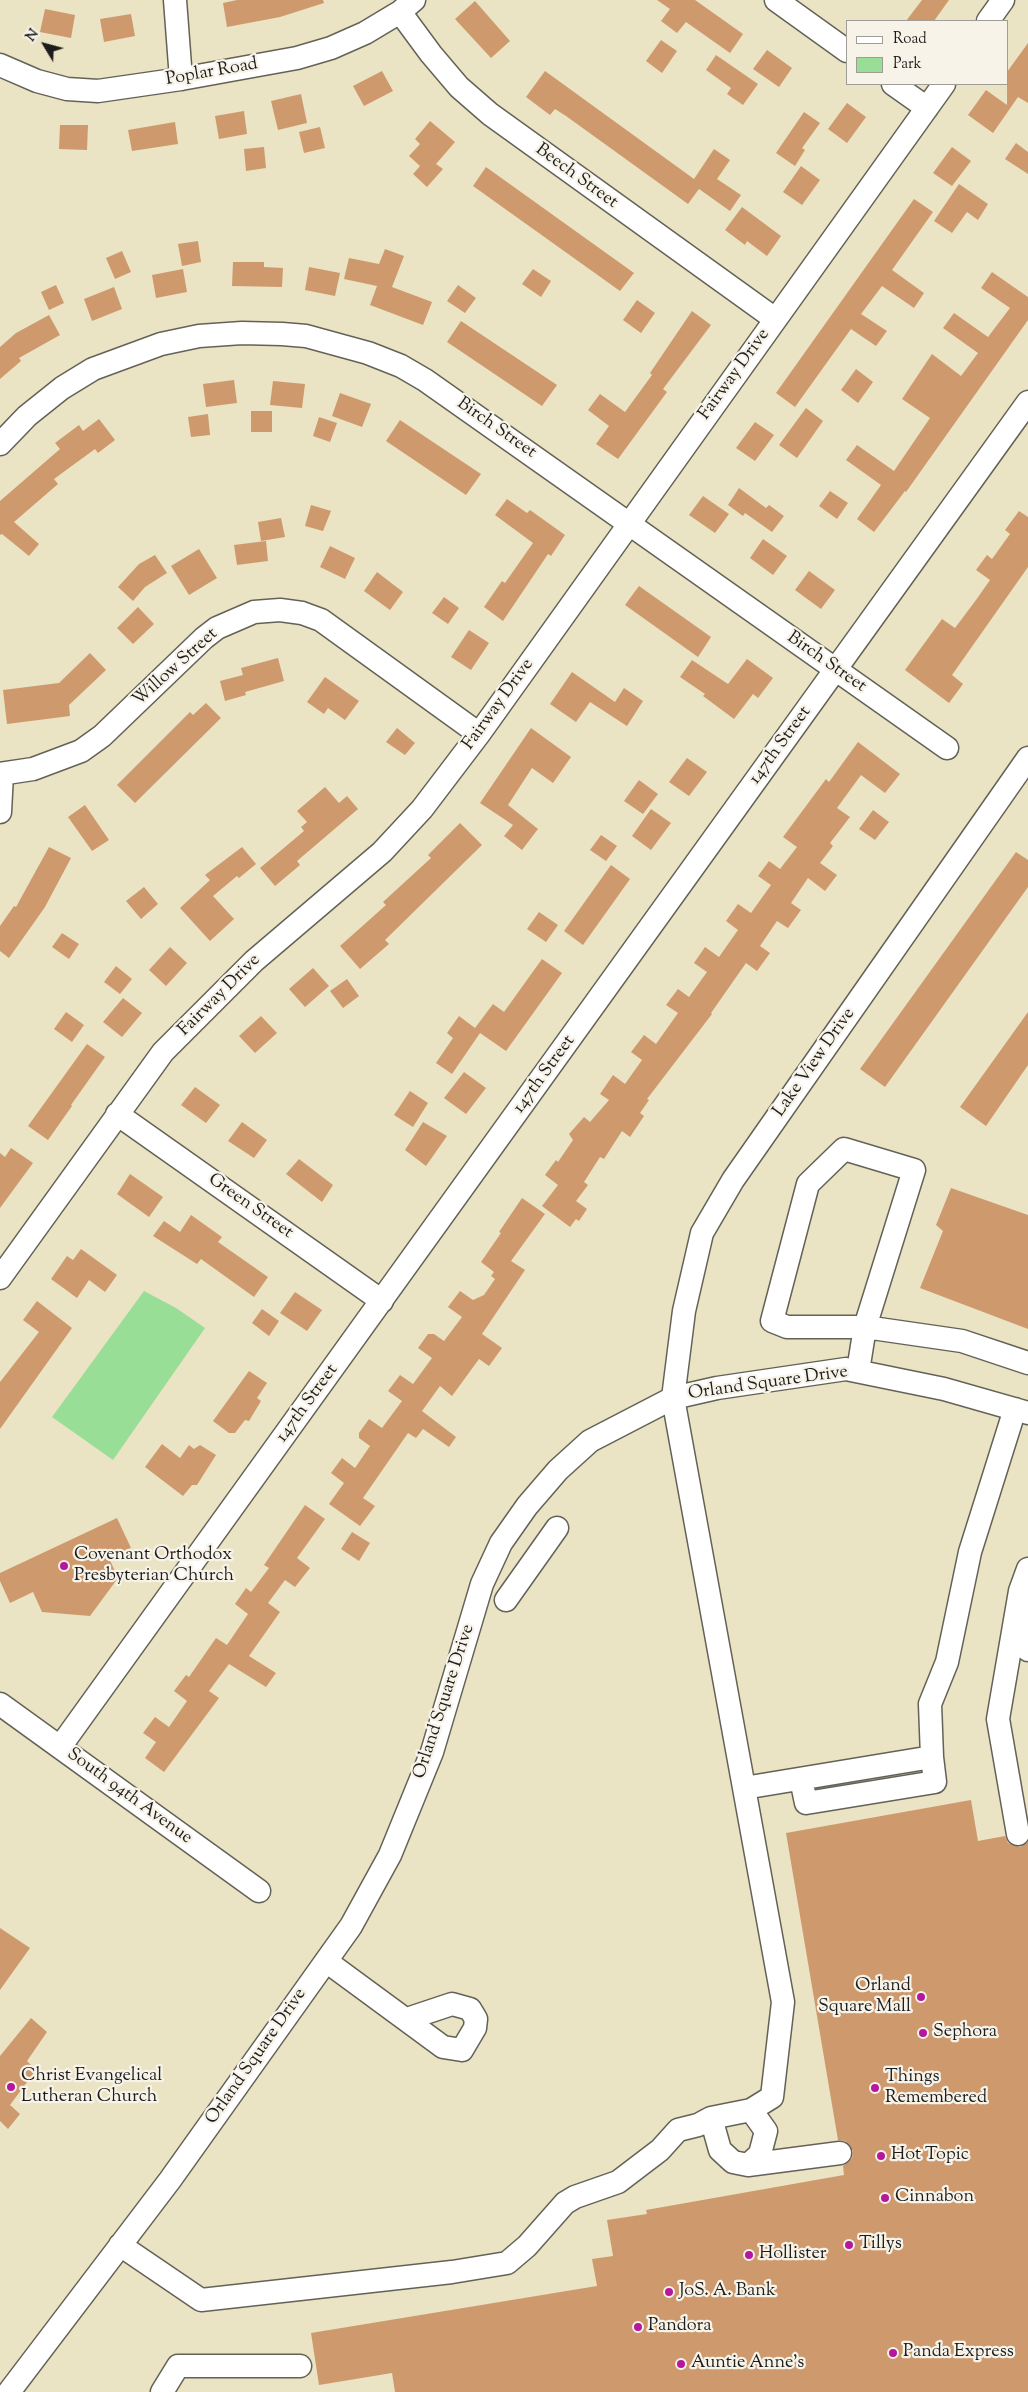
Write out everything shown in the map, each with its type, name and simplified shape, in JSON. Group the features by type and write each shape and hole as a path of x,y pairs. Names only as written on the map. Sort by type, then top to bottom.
{"street":[{"path":"175,0 181,79"},
{"path":"776,0 846,50"},
{"path":"989,20 1003,0"},
{"name":"Poplar Road","path":"0,65 36,81 67,89 98,91 181,79 297,58 331,48 365,32 407,6"},
{"name":"Beech Street","path":"407,6 430,54 459,87 490,114 775,319"},
{"path":"894,85 927,108"},
{"name":"Fairway Drive","path":"0,1278 163,1052 254,961 382,852 422,809 480,734 943,85"},
{"name":"Birch Street","path":"0,444 26,416 62,388 93,369 130,355 199,336 242,333 306,336 368,353 401,366 426,380 947,748"},
{"name":"147th Street","path":"60,1747 1028,402"},
{"name":"Willow Street","path":"1,774 34,769 80,751 102,736 204,638 217,628 254,612 280,610 320,620 480,734"},
{"name":"Lake View Drive","path":"751,2110 772,2097 782,2002 672,1398 684,1311 702,1233 733,1180 1028,758"},
{"path":"0,812 1,774"},
{"name":"Green Street","path":"117,1114 382,1301"},
{"path":"858,1371 865,1327 914,1170 844,1149 808,1184 772,1321 787,1327 865,1327 962,1341 1028,1363"},
{"name":"Orland Square Drive","path":"9,2392 175,2173 351,1926 390,1855 432,1752 482,1584 501,1543 527,1506 558,1470 590,1441 672,1398 717,1388 846,1369 944,1389 1021,1411"},
{"path":"801,1779 806,1803 935,1782 930,1704 947,1662 970,1552 1021,1411"},
{"path":"506,1600 557,1528"},
{"path":"1018,1834 998,1719 1020,1591 1028,1569"},
{"path":"1020,1591 1028,1650"},
{"name":"South 94th Avenue","path":"0,1704 259,1890"},
{"path":"744,1788 932,1757"},
{"path":"854,1770 858,1795"},
{"path":"326,1961 407,2019"},
{"path":"120,2245 201,2300 452,2272 507,2263 527,2246 565,2203 575,2197 618,2182 660,2150 678,2130 698,2125 711,2118 751,2110 766,2131 760,2154 748,2165"},
{"path":"711,2118 720,2150 733,2162 748,2165 840,2153"},
{"path":"162,2392 178,2366 300,2366"}],"green space":[{"path":"144,1291 176,1308 205,1328 113,1460 52,1417"}],"building":[{"path":"237,0 323,0 324,3 280,17 227,27 223,3"},
{"path":"657,0 695,0 743,34 730,53 686,22 677,33 661,21 670,9"},
{"path":"922,0 949,0 935,20 907,20"},
{"path":"475,1 510,41 491,58 455,19"},
{"path":"45,9 75,15 71,38 40,32"},
{"path":"131,14 135,36 104,42 100,19"},
{"path":"661,40 677,51 662,73 646,61"},
{"path":"1028,43 1028,103 1018,97 993,133 968,115 986,90 1007,105 1008,71"},
{"path":"767,50 792,68 779,87 753,69"},
{"path":"716,55 758,84 743,105 727,94 731,88 706,70"},
{"path":"382,71 393,91 364,106 353,86"},
{"path":"545,71 694,179 714,149 730,160 717,179 741,195 730,211 699,189 688,204 566,116 555,109 550,115 526,97"},
{"path":"301,94 307,123 278,130 271,101"},
{"path":"847,103 866,117 847,143 828,129"},
{"path":"244,111 247,134 219,139 215,116"},
{"path":"804,112 820,123 802,148 805,150 795,166 776,153"},
{"path":"430,121 455,142 436,164 443,169 427,187 413,174 420,166 409,156 420,144 415,139"},
{"path":"175,122 178,144 132,151 128,130"},
{"path":"60,125 88,125 87,150 59,149"},
{"path":"320,127 325,148 304,153 299,132"},
{"path":"1016,143 1028,152 1028,174 1005,159"},
{"path":"264,147 266,168 246,171 244,149"},
{"path":"952,147 971,161 952,186 933,173"},
{"path":"801,166 820,180 802,205 783,192"},
{"path":"486,167 634,273 620,291 473,186"},
{"path":"959,184 988,204 978,220 967,212 952,233 934,221"},
{"path":"914,199 933,212 892,270 924,293 914,308 882,286 861,314 887,331 876,346 851,329 795,407 776,393"},
{"path":"742,207 781,236 767,256 747,241 745,245 725,230"},
{"path":"198,241 201,262 182,266 178,244"},
{"path":"385,249 404,256 392,287 432,302 423,325 370,305 377,286 344,279 349,258 379,264"},
{"path":"122,251 131,272 115,279 106,258"},
{"path":"233,262 264,262 264,267 283,268 282,287 232,286"},
{"path":"309,267 340,273 335,296 305,290"},
{"path":"183,269 187,292 156,298 152,275"},
{"path":"533,269 551,281 541,297 522,284"},
{"path":"992,272 1028,297 1028,320 906,492 874,532 857,519 881,485 846,460 857,445 894,471 930,418 902,399 932,354 961,376 978,353 943,328 954,313 988,337 1010,308 981,288"},
{"path":"56,285 64,303 49,310 41,292"},
{"path":"458,285 476,298 465,313 447,301"},
{"path":"114,287 122,309 92,321 84,299"},
{"path":"637,300 655,313 641,333 623,320"},
{"path":"692,311 711,325 663,389 667,392 618,459 596,444 609,426 588,410 600,394 625,412 652,375 650,373"},
{"path":"49,315 60,335 19,358 21,361 0,379 0,347 16,333"},
{"path":"461,321 557,385 542,406 447,342"},
{"path":"856,369 873,382 858,403 841,390"},
{"path":"234,380 237,403 206,407 203,384"},
{"path":"273,381 305,384 302,408 270,405"},
{"path":"340,393 371,404 362,427 332,416"},
{"path":"806,408 823,421 797,458 779,445"},
{"path":"251,411 272,411 272,432 251,432"},
{"path":"208,414 210,435 191,437 188,417"},
{"path":"319,417 337,423 330,442 313,436"},
{"path":"99,419 115,440 98,453 95,449 54,479 58,484 14,522 39,544 29,556 2,534 0,535 0,501 60,449 55,443 79,425 83,431"},
{"path":"400,420 481,474 466,495 386,441"},
{"path":"755,422 774,435 755,461 736,448"},
{"path":"739,488 766,508 769,505 784,516 772,532 745,513 743,516 728,505"},
{"path":"830,491 848,503 837,519 819,506"},
{"path":"703,496 729,514 715,533 689,515"},
{"path":"507,499 527,513 530,510 565,535 551,556 548,554 503,621 484,607 502,581 505,583 533,543 495,515"},
{"path":"311,505 331,511 323,531 305,526"},
{"path":"1019,511 1028,517 1028,567 952,675 963,684 949,703 905,670 942,619 955,628 976,600 990,580 976,570 987,555 992,559 1010,534 1005,530"},
{"path":"281,518 285,537 261,541 258,522"},
{"path":"763,539 787,556 773,575 750,558"},
{"path":"266,541 268,561 237,565 234,545"},
{"path":"330,546 355,558 345,579 320,567"},
{"path":"199,549 217,578 189,595 171,566"},
{"path":"155,555 167,573 145,587 133,601 118,587 139,564"},
{"path":"809,571 835,590 821,609 795,590"},
{"path":"377,572 403,592 390,610 364,591"},
{"path":"639,586 711,637 698,657 625,605"},
{"path":"444,597 459,608 448,624 432,613"},
{"path":"138,607 154,624 133,644 117,628"},
{"path":"469,630 489,643 471,670 451,657"},
{"path":"90,653 106,670 69,705 70,716 7,724 3,690 59,683"},
{"path":"278,658 284,681 245,692 246,695 225,701 220,681 243,675 241,668"},
{"path":"747,659 773,678 758,698 753,694 734,719 703,696 705,694 680,677 692,660 728,684"},
{"path":"572,672 615,702 624,688 643,701 627,726 590,702 576,722 550,704"},
{"path":"325,677 359,701 345,720 328,708 324,714 307,702"},
{"path":"206,703 221,718 135,803 117,785 190,712 193,715"},
{"path":"397,728 415,743 405,755 386,742"},
{"path":"531,728 571,757 553,783 532,768 508,805 538,829 522,850 504,836 513,825 480,803"},
{"path":"858,742 900,774 885,793 861,775 837,808 850,817 830,843 833,846 820,863 837,875 825,891 808,878 791,903 801,910 788,928 777,921 760,946 770,953 757,971 746,963 712,1014 647,1099 649,1100 640,1113 644,1116 630,1137 622,1131 604,1159 600,1157 584,1182 588,1185 576,1201 587,1209 579,1221 576,1219 570,1227 542,1206 558,1185 545,1175 556,1160 558,1162 573,1140 569,1134 584,1117 590,1122 609,1100 600,1094 613,1075 625,1084 642,1060 631,1052 644,1035 656,1044 678,1013 666,1005 678,989 689,997 707,972 694,963 705,947 719,957 738,930 726,921 738,904 751,913 771,885 758,876 769,861 780,869 797,847 783,837 826,779 829,782"},
{"path":"687,758 707,772 689,796 669,782"},
{"path":"639,780 658,794 643,814 624,801"},
{"path":"325,787 339,803 347,796 358,809 297,861 300,865 275,886 260,868 304,831 301,827 307,822 297,811"},
{"path":"85,805 109,840 92,851 68,817"},
{"path":"651,809 671,823 651,850 632,836"},
{"path":"873,810 889,822 875,840 859,829"},
{"path":"460,823 482,845 385,940 389,944 360,969 340,946 386,905 383,902 431,858 428,855"},
{"path":"601,835 617,846 606,861 590,850"},
{"path":"49,847 71,858 45,907 9,958 0,951 0,926 14,906 16,907"},
{"path":"242,847 256,864 239,878 237,876 213,896 234,919 210,941 180,908 210,880 205,875"},
{"path":"1016,852 1028,860 1028,887 885,1087 860,1069"},
{"path":"611,865 630,879 583,945 564,931"},
{"path":"144,887 158,904 141,919 126,901"},
{"path":"539,912 558,925 546,942 527,929"},
{"path":"62,933 79,944 69,959 52,947"},
{"path":"170,947 187,963 166,986 149,970"},
{"path":"542,959 562,973 506,1051 480,1033 452,1074 436,1063 453,1038 447,1033 459,1016 475,1028 493,1004 504,1012"},
{"path":"116,966 132,979 120,994 104,982"},
{"path":"313,968 329,986 305,1007 289,989"},
{"path":"347,979 359,996 343,1008 330,991"},
{"path":"123,998 142,1013 122,1037 103,1022"},
{"path":"66,1012 84,1025 72,1042 54,1029"},
{"path":"1028,1012 1028,1065 986,1126 960,1107"},
{"path":"261,1016 277,1033 255,1053 239,1036"},
{"path":"87,1044 105,1057 48,1140 28,1126"},
{"path":"464,1072 486,1088 466,1114 444,1098"},
{"path":"195,1087 220,1105 206,1123 181,1105"},
{"path":"410,1091 428,1103 413,1127 394,1115"},
{"path":"242,1122 267,1140 254,1158 228,1141"},
{"path":"423,1122 447,1136 426,1166 405,1150"},
{"path":"11,1148 33,1163 0,1208 0,1153 5,1157"},
{"path":"299,1159 333,1185 322,1202 286,1174"},
{"path":"130,1174 163,1197 149,1217 117,1194"},
{"path":"951,1188 1028,1215 1028,1329 920,1288 943,1231 936,1225"},
{"path":"522,1198 545,1214 511,1261 525,1270 482,1334 502,1348 489,1366 479,1359 452,1396 440,1386 422,1411 456,1437 449,1447 423,1429 416,1438 408,1433 363,1498 375,1506 360,1526 329,1504 344,1483 331,1473 342,1458 355,1468 370,1446 359,1438 359,1433 369,1419 382,1428 402,1401 388,1391 400,1375 413,1384 432,1358 418,1348 428,1334 434,1334 444,1341 462,1317 448,1307 460,1291 473,1300 484,1295 495,1279 491,1276 494,1272 481,1262"},
{"path":"191,1215 222,1237 218,1242 268,1277 254,1297 201,1259 197,1264 153,1236 164,1221 180,1232"},
{"path":"81,1249 117,1275 105,1292 89,1280 77,1298 51,1279 67,1256 73,1260"},
{"path":"295,1292 322,1310 307,1331 280,1313"},
{"path":"37,1301 72,1328 0,1429 0,1382 39,1332 23,1320"},
{"path":"262,1309 279,1321 269,1336 252,1323"},
{"path":"249,1371 267,1383 257,1398 261,1401 249,1421 245,1420 235,1433 229,1433 213,1421"},
{"path":"162,1444 180,1458 189,1445 194,1449 200,1445 216,1455 197,1485 192,1485 183,1496 145,1467"},
{"path":"305,1505 325,1519 297,1558 310,1568 295,1587 285,1580 268,1603 280,1612 249,1656 276,1673 266,1687 229,1664 209,1691 219,1698 164,1772 145,1758 156,1742 143,1733 155,1717 169,1727 187,1701 174,1691 186,1675 189,1677 216,1638 227,1645 248,1614 235,1604 246,1588 251,1592 269,1568 264,1565"},
{"name":"Covenant Orthodox Presbyterian Church","path":"117,1518 131,1548 109,1558 118,1578 90,1616 42,1612 33,1592 10,1603 0,1581 0,1573"},
{"path":"352,1532 370,1543 359,1561 341,1549"},
{"name":"Orland Square Mall","path":"971,1800 978,1841 1005,1836 1008,1843 1020,1847 1028,1842 1028,2392 395,2392 392,2373 319,2385 311,2333 597,2286 592,2259 613,2256 607,2220 647,2214 646,2210 844,2175 843,2166 852,2158 853,2151 845,2141 838,2140 786,1833"},
{"path":"0,1928 30,1948 0,1990"},
{"name":"Christ Evangelical Lutheran Church","path":"31,2018 47,2032 27,2061 36,2070 10,2105 20,2114 8,2129 0,2121 0,2056"}],"place":[{"name":"Covenant Orthodox Presbyterian Church","path":"64,1566"},
{"name":"Orland Square Mall","path":"921,1997"},
{"name":"Sephora","path":"923,2033"},
{"name":"Christ Evangelical Lutheran Church","path":"11,2087"},
{"name":"Things Remembered","path":"875,2088"},
{"name":"Hot Topic","path":"881,2156"},
{"name":"Cinnabon","path":"885,2198"},
{"name":"Tillys","path":"849,2245"},
{"name":"Hollister","path":"749,2255"},
{"name":"JoS. A. Bank","path":"669,2292"},
{"name":"Pandora","path":"638,2327"},
{"name":"Panda Express","path":"893,2353"},
{"name":"Auntie Anne's","path":"681,2364"}]}
